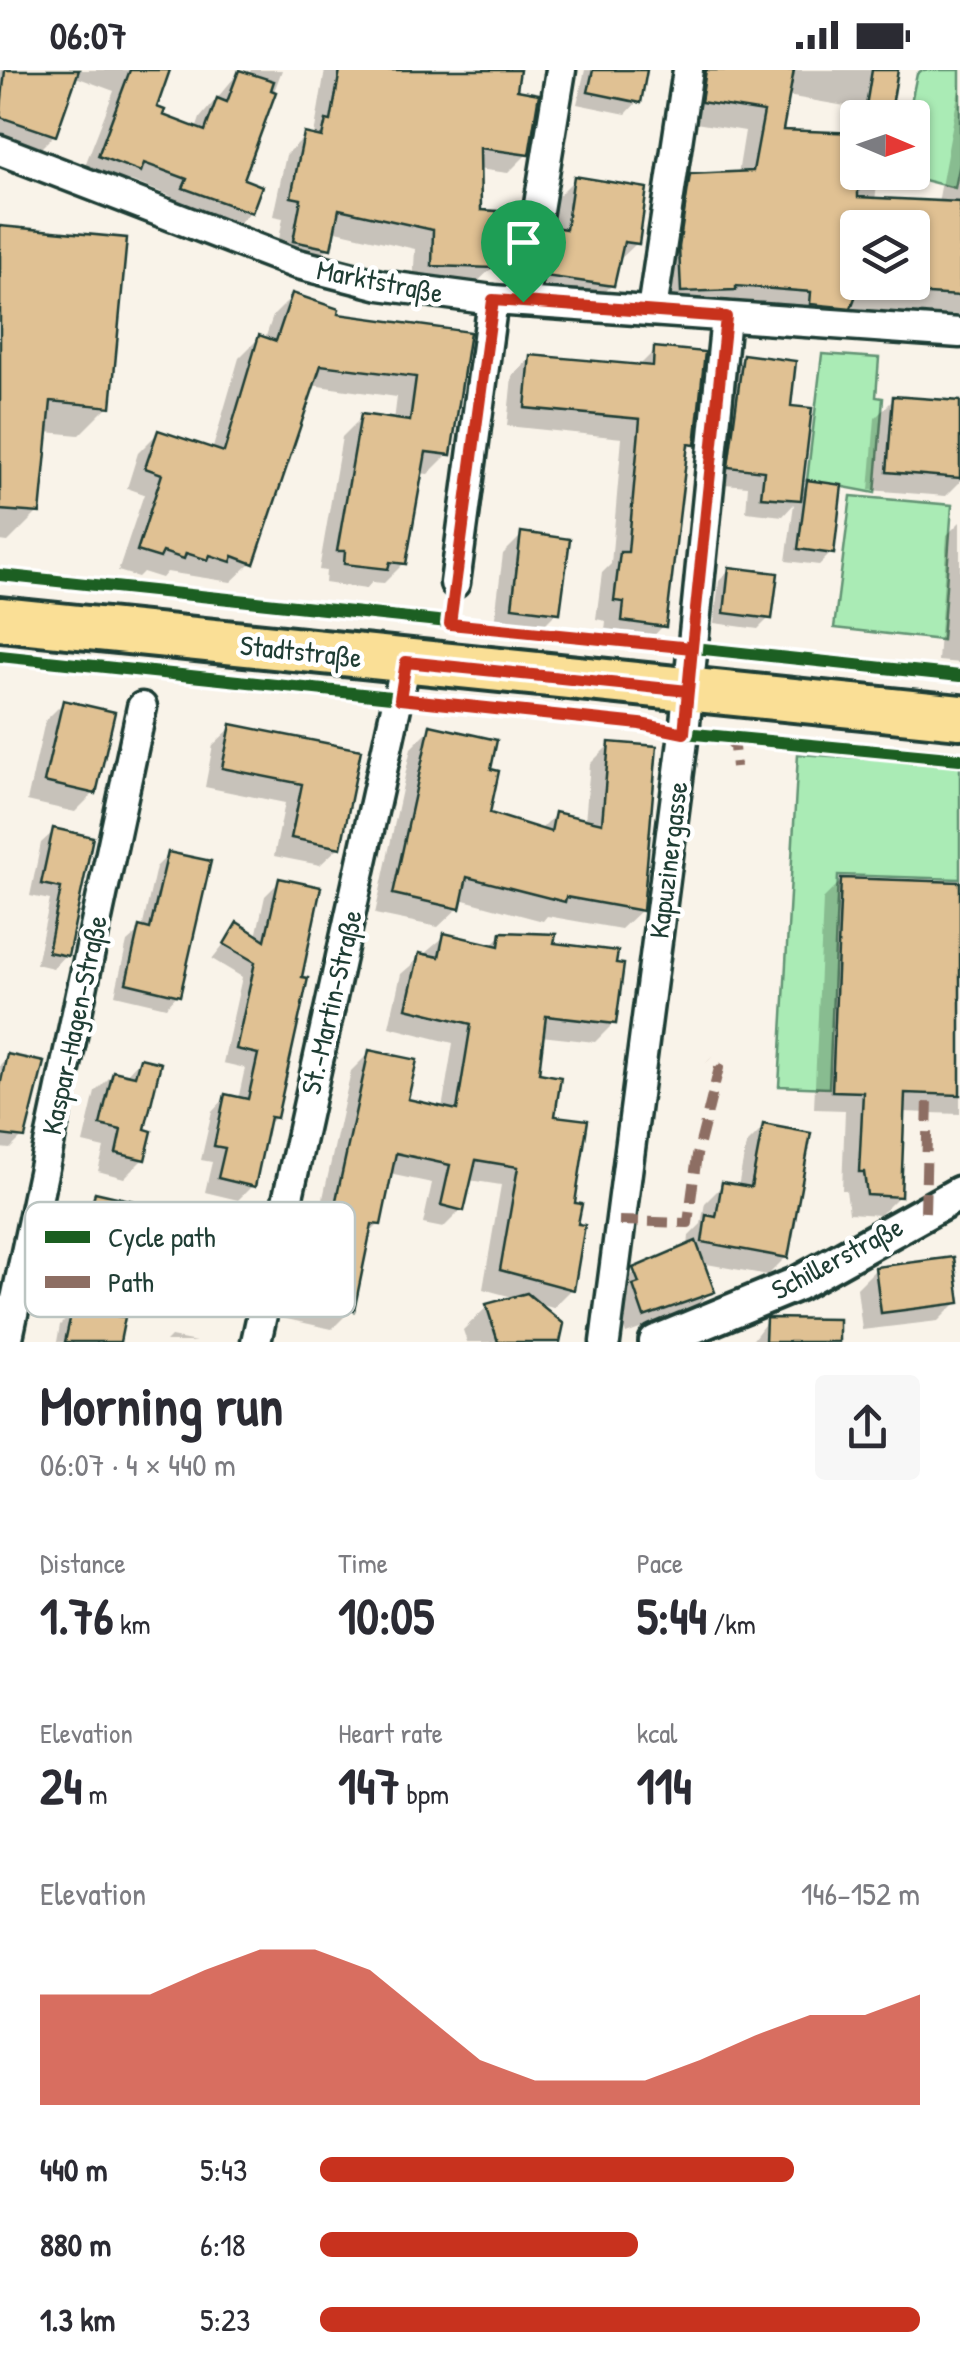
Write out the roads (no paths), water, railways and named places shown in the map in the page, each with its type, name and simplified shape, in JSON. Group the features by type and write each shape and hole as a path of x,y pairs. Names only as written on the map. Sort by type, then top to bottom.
{"main road":[{"name":"Stadtstraße","path":"0,619 960,717"}],"street":[{"path":"523,302 561,70"},
{"path":"652,310 688,70"},
{"name":"Marktstraße","path":"0,150 294,263 380,285 493,300 960,333"},
{"path":"455,583 493,300"},
{"name":"Kapuzinergasse","path":"606,1342 639,1073 650,1020 726,317"},
{"name":"St.-Martin-Straße","path":"287,1202 406,662"},
{"name":"Kaspar-Hagen-Straße","path":"37,1202 142,708"},
{"name":"Schillerstraße","path":"656,1342 797,1284 960,1192"},
{"name":"Kaspar-Hagen-Straße","path":"7,1342 25,1257"},
{"name":"St.-Martin-Straße","path":"256,1342 262,1317"}]}
